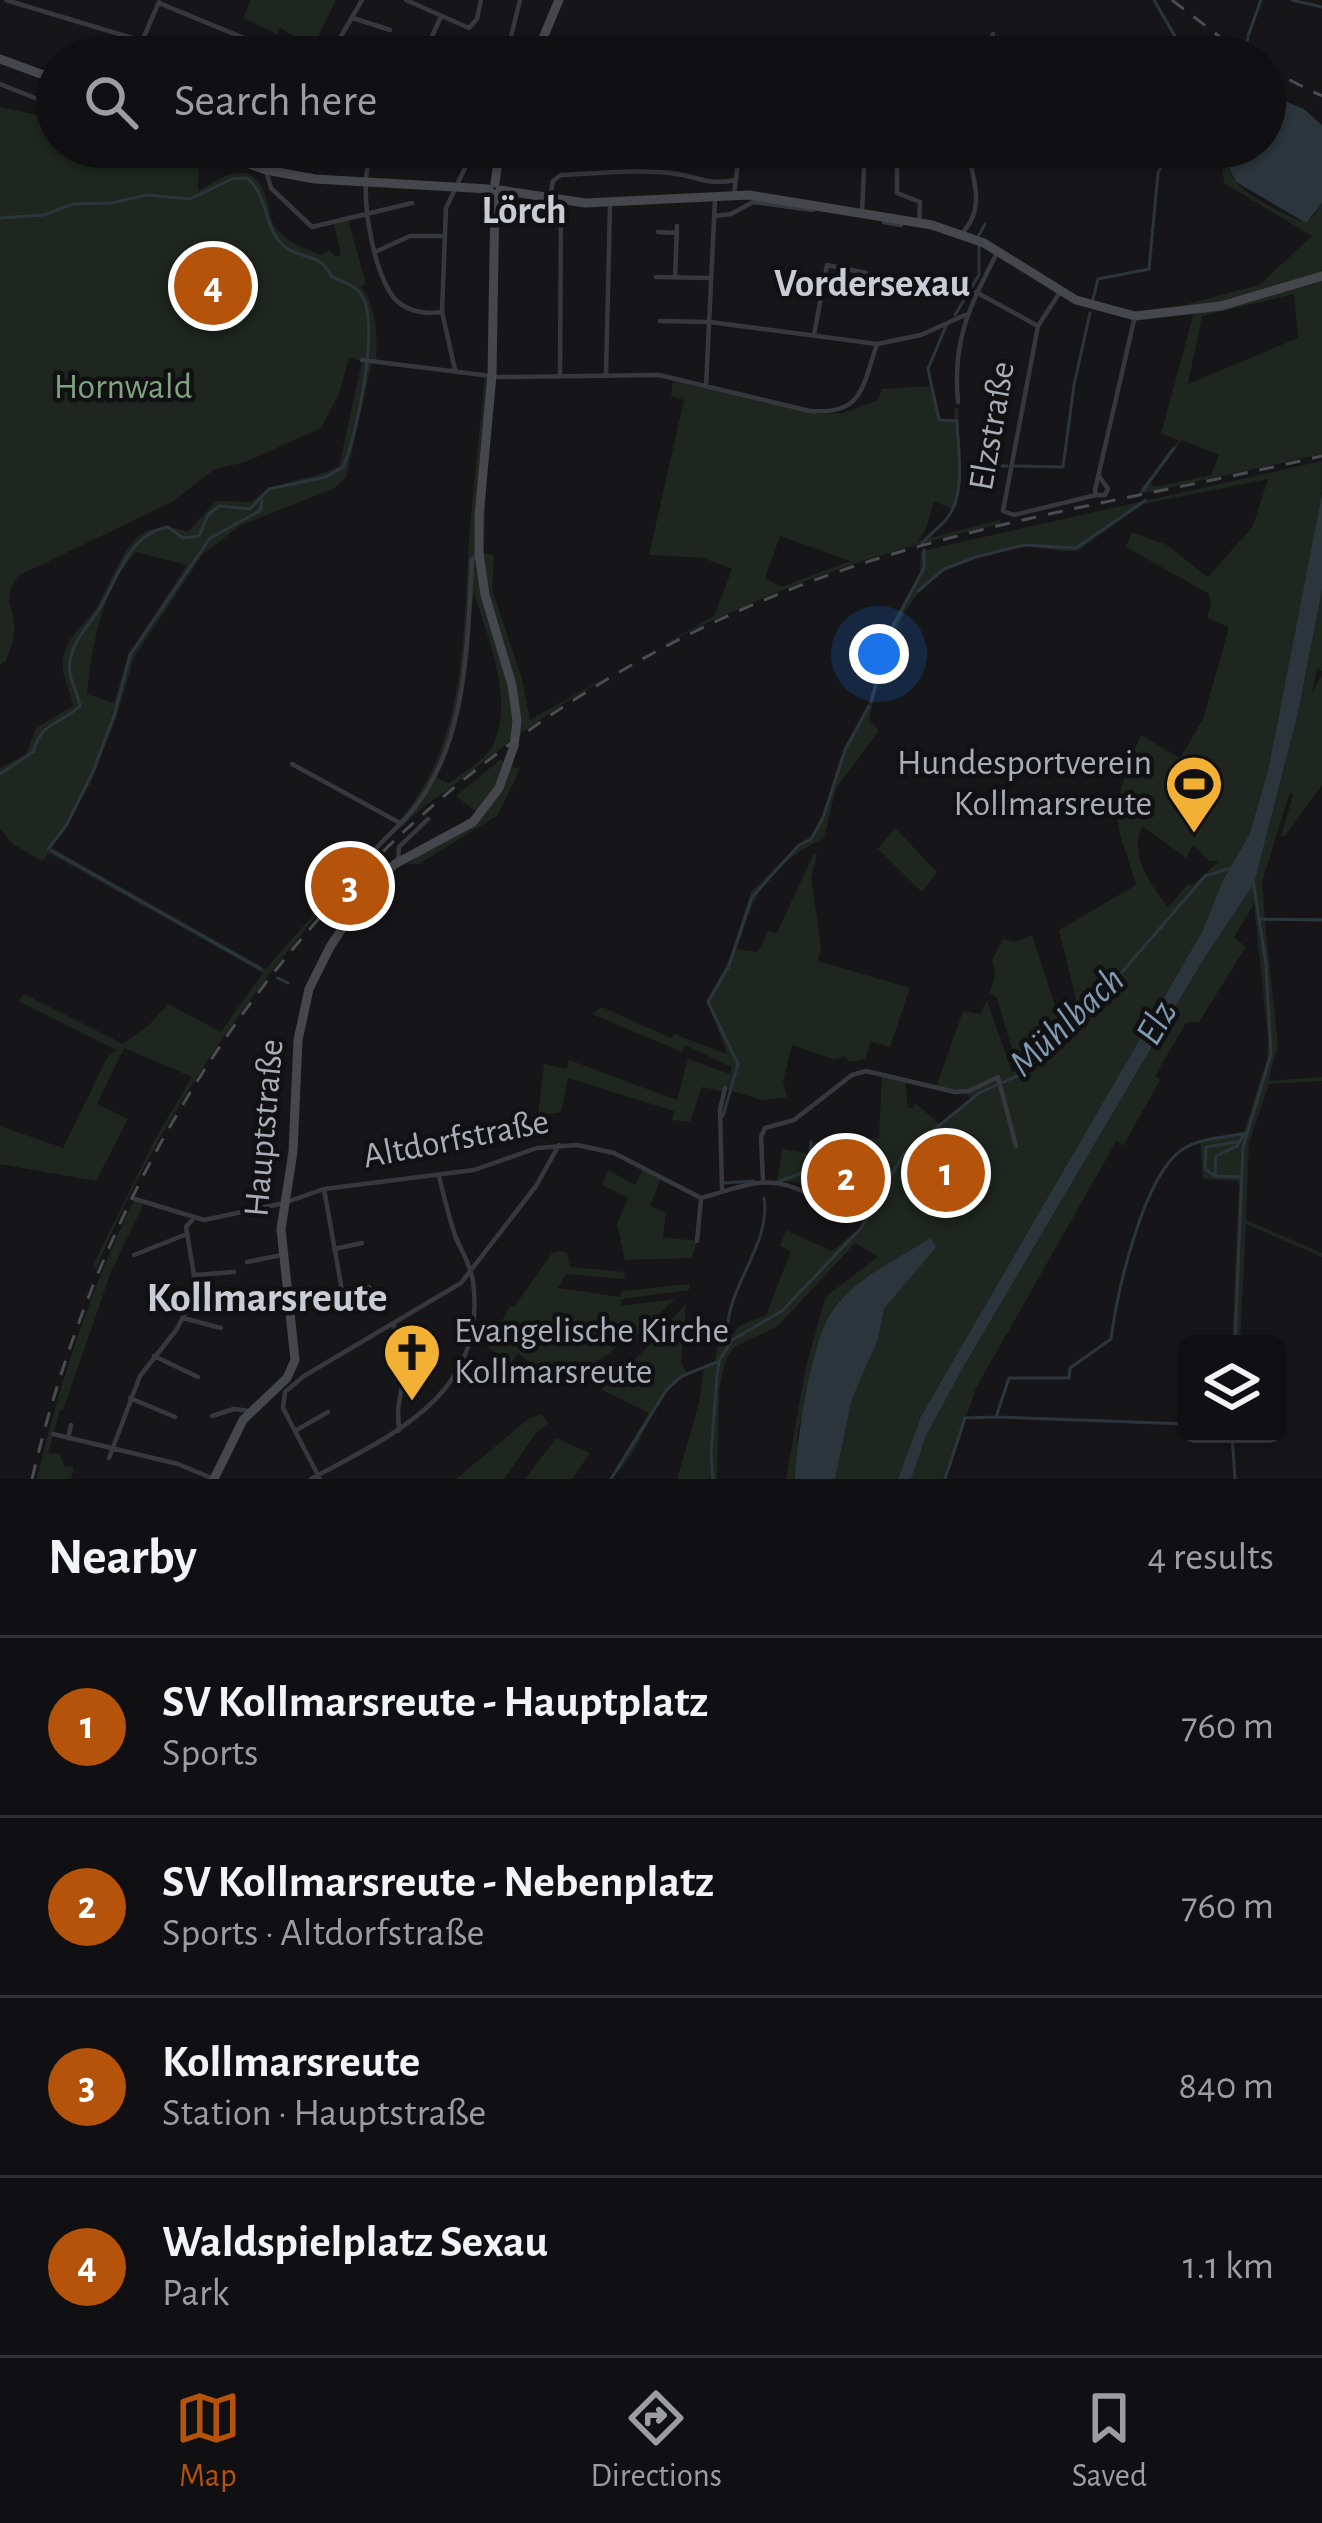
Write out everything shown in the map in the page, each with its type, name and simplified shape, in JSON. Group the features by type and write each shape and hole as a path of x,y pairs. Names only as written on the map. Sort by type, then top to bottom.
{"main road":[{"path":"544,36 559,0"},
{"path":"0,59 36,72"},
{"path":"260,168 366,183 495,189 555,200 610,202 734,194 862,213 962,233 1060,292 1093,307 1135,316 1257,298 1322,276"},
{"path":"479,553 492,375 498,168"},
{"name":"Hauptstraße","path":"293,1368 295,1331 282,1255 284,1203 293,1152 298,1040 309,989 377,878 398,862 449,838 480,814 509,766 517,721 479,553"},
{"path":"214,1479 250,1412 282,1389 293,1368"}],"street":[{"path":"6,0 125,36"},
{"path":"342,36 362,0"},
{"path":"406,0 470,28 481,0"},
{"path":"511,36 520,0"},
{"path":"144,36 159,1 242,36"},
{"path":"353,18 390,30"},
{"path":"432,36 441,18"},
{"path":"0,85 36,99"},
{"path":"368,168 374,252 382,279 397,300 416,312 442,312"},
{"path":"454,370 442,312 444,236 446,208 464,168"},
{"path":"734,194 737,168"},
{"path":"862,213 864,168"},
{"path":"897,168 896,191 920,202 919,223"},
{"path":"962,233 973,222 976,198 970,168"},
{"path":"266,170 271,188 312,227 412,203"},
{"path":"560,376 554,181 561,175 644,172 672,173 716,184 736,180"},
{"path":"706,386 716,195"},
{"path":"606,374 610,202"},
{"path":"715,216 754,202 901,225"},
{"path":"658,232 677,230 675,278"},
{"path":"374,252 410,236 444,236"},
{"path":"958,402 955,362 965,315 998,251"},
{"path":"814,335 827,265 866,273"},
{"path":"656,278 711,278"},
{"name":"Elzstraße","path":"976,292 1038,326"},
{"name":"Elzstraße","path":"1060,292 1038,326 1004,511 1013,515 1096,495"},
{"path":"660,321 710,322 877,344 920,335 965,315"},
{"path":"1099,476 1108,489 1105,495 1096,495 1099,476 1135,316"},
{"path":"365,361 492,375 658,375 810,411 841,411 855,401 877,344"},
{"path":"374,851 429,783 454,723 472,560 479,553"},
{"path":"292,764 400,823"},
{"name":"Hauptstraße","path":"398,862 399,847 428,820"},
{"path":"763,1180 765,1128 794,1120 852,1075 876,1072 964,1092 999,1078 1016,1146"},
{"path":"722,1191 720,1110 725,1088"},
{"path":"439,1176 449,1218 471,1271 472,1326 461,1363 432,1406 399,1431 317,1478 283,1408 282,1389 447,1292 471,1271 536,1186 559,1145"},
{"name":"Altdorfstraße","path":"193,1219 284,1203 324,1189 474,1170 559,1145 614,1153 701,1198"},
{"path":"697,1241 701,1198 763,1180 786,1183 810,1195"},
{"path":"324,1189 344,1298 369,1287"},
{"path":"109,1458 130,1398 154,1355 183,1318 194,1275 186,1227 193,1219 135,1198"},
{"path":"139,1256 187,1234"},
{"path":"334,1249 362,1243"},
{"path":"247,1262 282,1255"},
{"path":"194,1275 235,1272"},
{"path":"183,1318 221,1328"},
{"path":"393,1323 406,1362 399,1431"},
{"path":"154,1355 197,1377"},
{"path":"293,1368 304,1376"},
{"path":"130,1398 175,1417"},
{"path":"212,1416 234,1409 250,1412"},
{"path":"295,1431 328,1412"},
{"path":"68,1438 71,1425"},
{"path":"53,1434 178,1464 214,1479"}],"green space":[{"path":"251,0 336,0 318,36 294,36 280,28 277,34 243,18"},
{"name":"Hornwald","path":"0,107 36,115 36,168 199,168 198,191 245,173 260,184 279,231 321,255 329,250 336,257 341,255 334,224 348,220 366,284 361,286 373,313 376,362 372,362 346,477 333,489 241,525 203,554 134,657 92,780 52,848 266,969 347,880 205,1064 147,1162 96,1269 93,1265 154,1141 192,1077 124,1048 97,1104 128,1119 96,1181 0,1164 0,1126 63,1148 107,1058 116,1050 18,1001 24,994 123,1044 168,1004 221,1032 263,973 49,853 42,861 13,844 0,829 0,768 26,754 36,728 73,706 63,672 65,651 140,536 153,529 188,532 216,501 251,502 272,488 339,466 362,361 349,358 339,394 321,428 246,462 215,469 172,502 18,576 9,598 14,623 6,661 0,664","holes":["136,552 187,565 129,653 114,703 87,694 100,619 124,567"]},
{"path":"1222,168 1229,168 1245,190 1300,221 1312,218 1322,203 1322,454 1137,495 1179,440 1161,434 1193,315 1187,304 1259,285 1312,236 1224,183","holes":["1294,294 1298,338 1188,384 1202,316","1182,440 1219,455 1211,475 1155,487 1150,483"]},
{"path":"485,376 490,377 484,553 494,555 492,589 522,679 530,720 714,616 732,569 703,558 649,555 684,400 671,396 673,381 820,414 843,413 878,400 882,389 933,386 941,420 955,419 954,408 958,408 961,478 957,506 952,509 934,501 918,541 1000,520 1000,524 858,563 721,616 592,686 531,726 403,826 398,822 437,759 457,689","holes":["780,536 850,561 781,587 765,578","474,592 497,669 499,729 489,752 449,783 435,777 460,709"]},
{"path":"1322,461 1321,501 1269,766 1250,833 1222,882 1202,932 921,1416 898,1479 835,1479 852,1399 878,1339 884,1309 934,1250 921,1245 859,1283 830,1313 798,1431 795,1479 786,1479 805,1371 824,1302 878,1257 855,1243 778,1326 734,1347 725,1361 719,1390 717,1479 677,1479 704,1368 715,1362 720,1331 733,1335 739,1326 766,1315 791,1251 780,1246 786,1230 832,1251 869,1214 811,1186 777,1182 782,1149 811,1154 811,1142 835,1145 879,1137 882,1073 905,1079 908,1108 915,1103 941,1125 971,1099 964,1092 936,1087 963,1011 980,1014 987,1001 1012,1072 1018,1070 997,998 990,993 995,974 992,960 1003,939 1014,942 1032,935 1058,1015 1076,999 1059,930 1136,885 1118,825 1126,773 1141,735 1180,758 1203,719 1229,627 1207,618 1209,594 1126,547 1132,532 1167,545 1208,577 1253,526 1268,479 1143,504 1079,550 1023,547 984,554 930,581 912,602 888,653 869,719 879,731 836,788 824,838 789,859 766,882 737,949 758,952 768,931 777,933 817,854 811,878 821,946 818,961 910,988 890,1047 871,1042 865,1059 849,1062 845,1056 835,1060 792,1045 783,1082 787,1097 762,1100 702,1087 690,1122 672,1120 674,1111 568,1078 561,1112 538,1116 544,1064 567,1069 569,1060 677,1100 688,1059 730,1074 732,1067 685,1045 682,1052 592,1014 602,1007 671,1038 674,1034 727,1054 707,1000 730,958 751,892 810,838 822,816 844,747 869,703 890,627 920,572 921,551","holes":["1142,826 1186,858 1193,845 1209,861 1219,861 1192,886 1189,883 1168,907 1140,859"]},
{"path":"1322,590 1322,671 1317,668 1312,693 1322,675 1322,785 1281,836 1290,792 1262,882 1265,918 1322,918 1265,921 1278,1046 1268,1081 1322,1077 1322,1081 1269,1084 1249,1143 1246,1220 1322,1257 1246,1224 1240,1335 1232,1335 1239,1181 1203,1179 1200,1141 1244,1132 1267,1059 1254,904 1234,937 1246,947 1199,1022 1186,1023 1123,1146 1117,1140 976,1388 945,1479 911,1479 927,1434 964,1366 1200,965 1254,884 1298,713"},
{"path":"501,759 520,769 498,815 419,864 408,864 477,812 456,796"},
{"path":"895,828 937,872 922,892 878,849"},
{"path":"643,1169 661,1178 650,1206 666,1212 663,1237 697,1241 692,1258 625,1260 617,1224 628,1198 602,1185 608,1170 635,1185"},
{"path":"134,1200 144,1203 111,1272 48,1453 60,1454 64,1466 74,1467 71,1479 37,1479 78,1336"},
{"path":"562,1251 570,1267 625,1272 624,1279 566,1274 558,1288 620,1297 622,1291 689,1284 689,1290 621,1299 621,1306 675,1299 630,1342 627,1337 568,1380 555,1362 534,1366 518,1353 496,1386 485,1377 499,1355 488,1347 510,1306 514,1307 552,1253"},
{"path":"686,1304 681,1363 688,1374 663,1397 631,1455 609,1479 649,1413 601,1389 624,1372"},
{"path":"541,1414 549,1423 536,1433 504,1479 456,1479 528,1419"},
{"path":"556,1438 590,1453 572,1479 525,1479"}],"water":[{"path":"1286,102 1304,109 1322,125 1322,203 1306,223 1236,182 1229,168 1286,168"},
{"name":"Elz","path":"1322,494 1322,590 1298,713 1254,884 1200,965 964,1366 927,1434 911,1479 898,1479 921,1416 1202,932 1222,882 1250,833 1269,766"},
{"path":"930,1238 934,1250 884,1309 878,1339 852,1399 835,1479 795,1479 807,1390 826,1321 855,1286"}],"waterway":[{"path":"1154,0 1175,36"},
{"path":"1248,36 1261,0"},
{"path":"1292,0 1322,7"},
{"path":"1093,299 1098,279 1149,269 1160,168"},
{"path":"0,218 44,215 73,204 147,195 190,199 232,179 247,178 259,194 277,239 290,251 316,259 331,276 359,292 369,331 360,407 343,467 326,477 269,489 250,509 219,506 208,515 199,536 183,538 168,527 142,539 74,647 70,673 80,706 46,729 33,752 0,774"},
{"path":"978,237 985,224"},
{"path":"955,315 979,275 979,246"},
{"path":"1014,466 1063,467 1090,313"},
{"path":"922,544 948,517 959,483 957,421 939,420 928,369 946,326"},
{"path":"1143,490 1174,448"},
{"path":"967,465 1007,466"},
{"path":"918,591 944,569 976,557 1024,545 1076,548 1146,500"},
{"path":"48,849 66,826 92,774 130,655 210,538 260,511 262,501"},
{"path":"871,702 890,632 924,568 924,550"},
{"path":"824,815 845,750 869,706"},
{"path":"723,1116 738,1064 708,1002 728,968 752,897 799,845 811,839 823,818"},
{"path":"52,851 261,969"},
{"name":"Mühlbach","path":"713,1479 719,1361 732,1340 782,1311 861,1228 903,1155 979,1093 1024,1073 1060,1025 1123,971 1205,876 1234,867"},
{"path":"1235,1335 1243,1147 1271,1054 1266,964 1253,880"},
{"path":"1259,919 1322,920"},
{"path":"278,978 288,983"},
{"path":"945,1479 965,1418 996,1417 1009,1378 1069,1378 1070,1368 1111,1339 1134,1236 1169,1163 1197,1142 1247,1133"},
{"path":"1241,1177 1215,1176 1216,1156 1237,1146 1244,1134"},
{"path":"777,1182 808,1171 811,1142"},
{"path":"1215,1176 1205,1169 1206,1147 1237,1142"},
{"path":"723,1183 754,1181"},
{"path":"729,1344 731,1307 760,1235 764,1198"},
{"path":"611,1479 667,1389 682,1376 717,1362"},
{"path":"997,1417 1178,1424"},
{"path":"1233,1443 1235,1479"}],"railway":[{"path":"1172,0 1219,36"},
{"path":"1286,78 1322,96"},
{"path":"32,1479 77,1328 139,1185 216,1052 308,931 415,821 535,726 668,645 812,581 1001,525 1322,456"}],"place":[{"name":"Waldspielplatz Sexau","path":"213,286"},
{"name":"Hundesportverein Kollmarsreute","path":"1194,835"},
{"name":"Kollmarsreute","path":"350,886"},
{"name":"SV Kollmarsreute - Hauptplatz","path":"946,1173"},
{"name":"SV Kollmarsreute - Nebenplatz","path":"846,1178"},
{"name":"Evangelische Kirche Kollmarsreute","path":"412,1403"}],"district":[{"name":"Lörch","path":"524,211"},
{"name":"Vordersexau","path":"872,284"},
{"name":"Kollmarsreute","path":"267,1298"}]}
